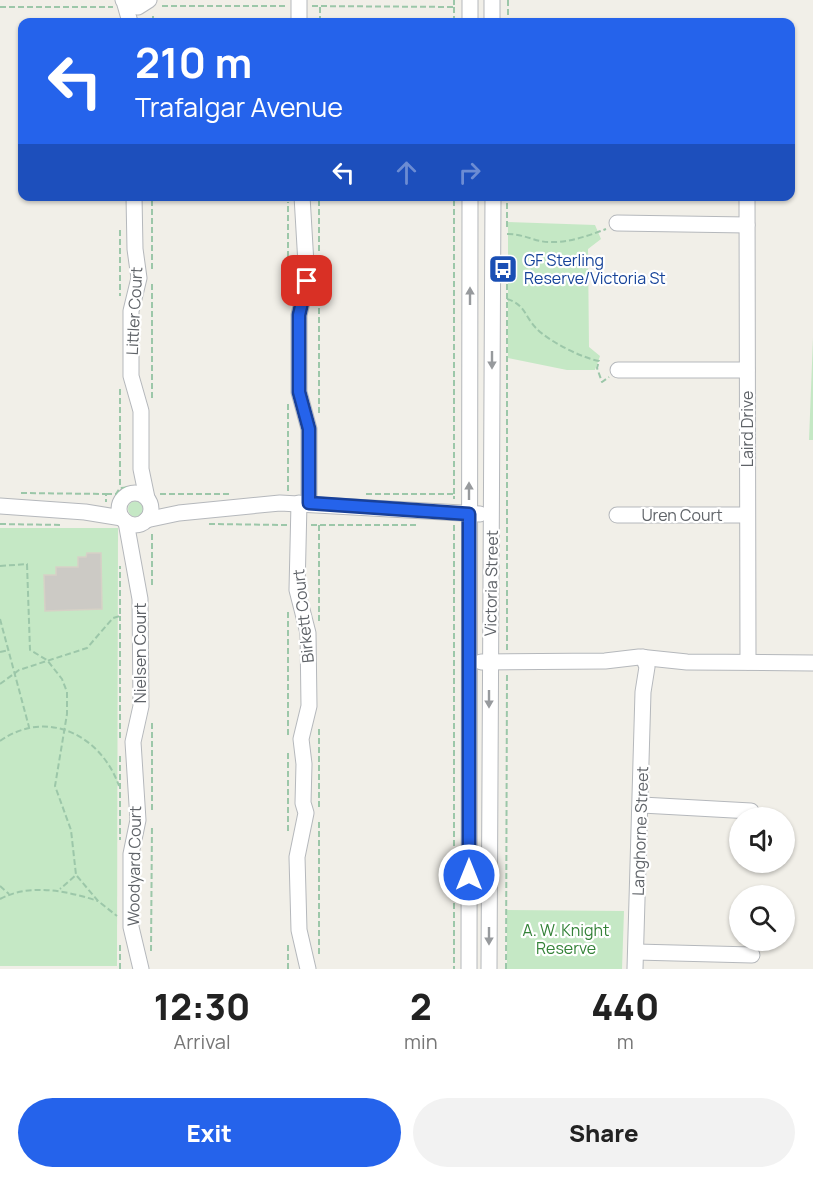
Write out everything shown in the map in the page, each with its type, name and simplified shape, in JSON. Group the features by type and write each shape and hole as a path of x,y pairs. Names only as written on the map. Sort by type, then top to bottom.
{"street":[{"path":"299,0 299,18"},
{"path":"470,0 470,18"},
{"path":"492,0 492,18"},
{"path":"120,2 138,7 150,3"},
{"path":"120,2 130,18"},
{"path":"136,18 150,3"},
{"name":"Littler Court","path":"134,201 139,278 131,311 131,369 141,411 141,469 148,500"},
{"name":"Birkett Court","path":"302,201 304,221 312,257 299,315 299,392 309,429 297,590 308,633 309,706 301,739 305,822 297,857 298,930 313,963"},
{"name":"Victoria Street","path":"470,201 470,969"},
{"name":"Victoria Street","path":"489,969 493,201"},
{"name":"Laird Drive","path":"747,201 748,662"},
{"path":"617,223 747,225"},
{"path":"618,370 747,370"},
{"name":"Littler Court","path":"124,498 137,481 141,469"},
{"path":"85,512 137,493 179,513"},
{"path":"124,498 120,509 138,523"},
{"path":"138,523 151,512 148,500"},
{"path":"0,506 85,512 138,523 179,513 304,503 492,514"},
{"name":"Uren Court","path":"617,515 747,514"},
{"name":"Nielsen Court","path":"135,798 133,742 141,706 140,598 131,547 138,523"},
{"path":"469,662 813,663"},
{"name":"Langhorne Street","path":"635,969 642,805 643,664"},
{"name":"Woodyard Court","path":"135,798 138,820 131,854 131,927 141,969"},
{"path":"642,805 729,810"},
{"path":"636,952 752,955"}],"path":[{"path":"508,0 508,18"},
{"path":"0,6 120,2"},
{"path":"150,3 152,18"},
{"path":"320,6 320,18"},
{"path":"454,7 454,18"},
{"path":"152,201 152,406"},
{"path":"312,257 319,201"},
{"path":"454,201 454,494"},
{"path":"507,201 507,234 522,234 547,243 575,239 617,223"},
{"path":"507,256 507,345"},
{"path":"319,280 319,422"},
{"path":"507,299 523,307 531,323 542,334 586,359 599,360 597,368 602,382 618,370"},
{"path":"138,523 152,590"},
{"path":"0,524 69,525"},
{"path":"319,525 319,630"},
{"path":"454,525 454,969"},
{"path":"0,566 27,564 30,650 47,660 62,679 66,692 67,714 55,786 71,830 76,875 98,901 112,914 120,917"},
{"path":"120,564 120,742"},
{"path":"1,682 15,672 87,648 113,618 120,616"},
{"path":"0,619 29,727"},
{"path":"0,652 9,650"},
{"path":"151,957 152,720"},
{"path":"313,963 319,723"},
{"path":"0,741 29,727 64,729 81,736 100,749 113,770 120,788 120,753"},
{"path":"60,890 76,875"},
{"path":"0,886 9,894"},
{"path":"0,899 9,894 60,890 98,901"}],"green space":[{"path":"508,222 595,225 601,239 588,249 589,347 600,356 595,370 567,370 508,358"},
{"path":"813,338 813,440 809,440"},
{"path":"133,501 139,501 144,509 142,515 133,517 128,512 128,506"},
{"path":"0,528 118,528 117,966 0,966"},
{"name":"A. W. Knight Reserve","path":"507,910 624,911 622,969 507,969"}],"building":[{"path":"87,553 101,553 102,609 45,611 44,575 56,575 56,567 78,567 78,557 86,557"}],"place":[{"name":"GF Sterling Reserve/Victoria St","path":"503,269"}],"route":[{"path":"307,281 299,315 299,397 309,429 309,503 469,514 469,875"}]}
